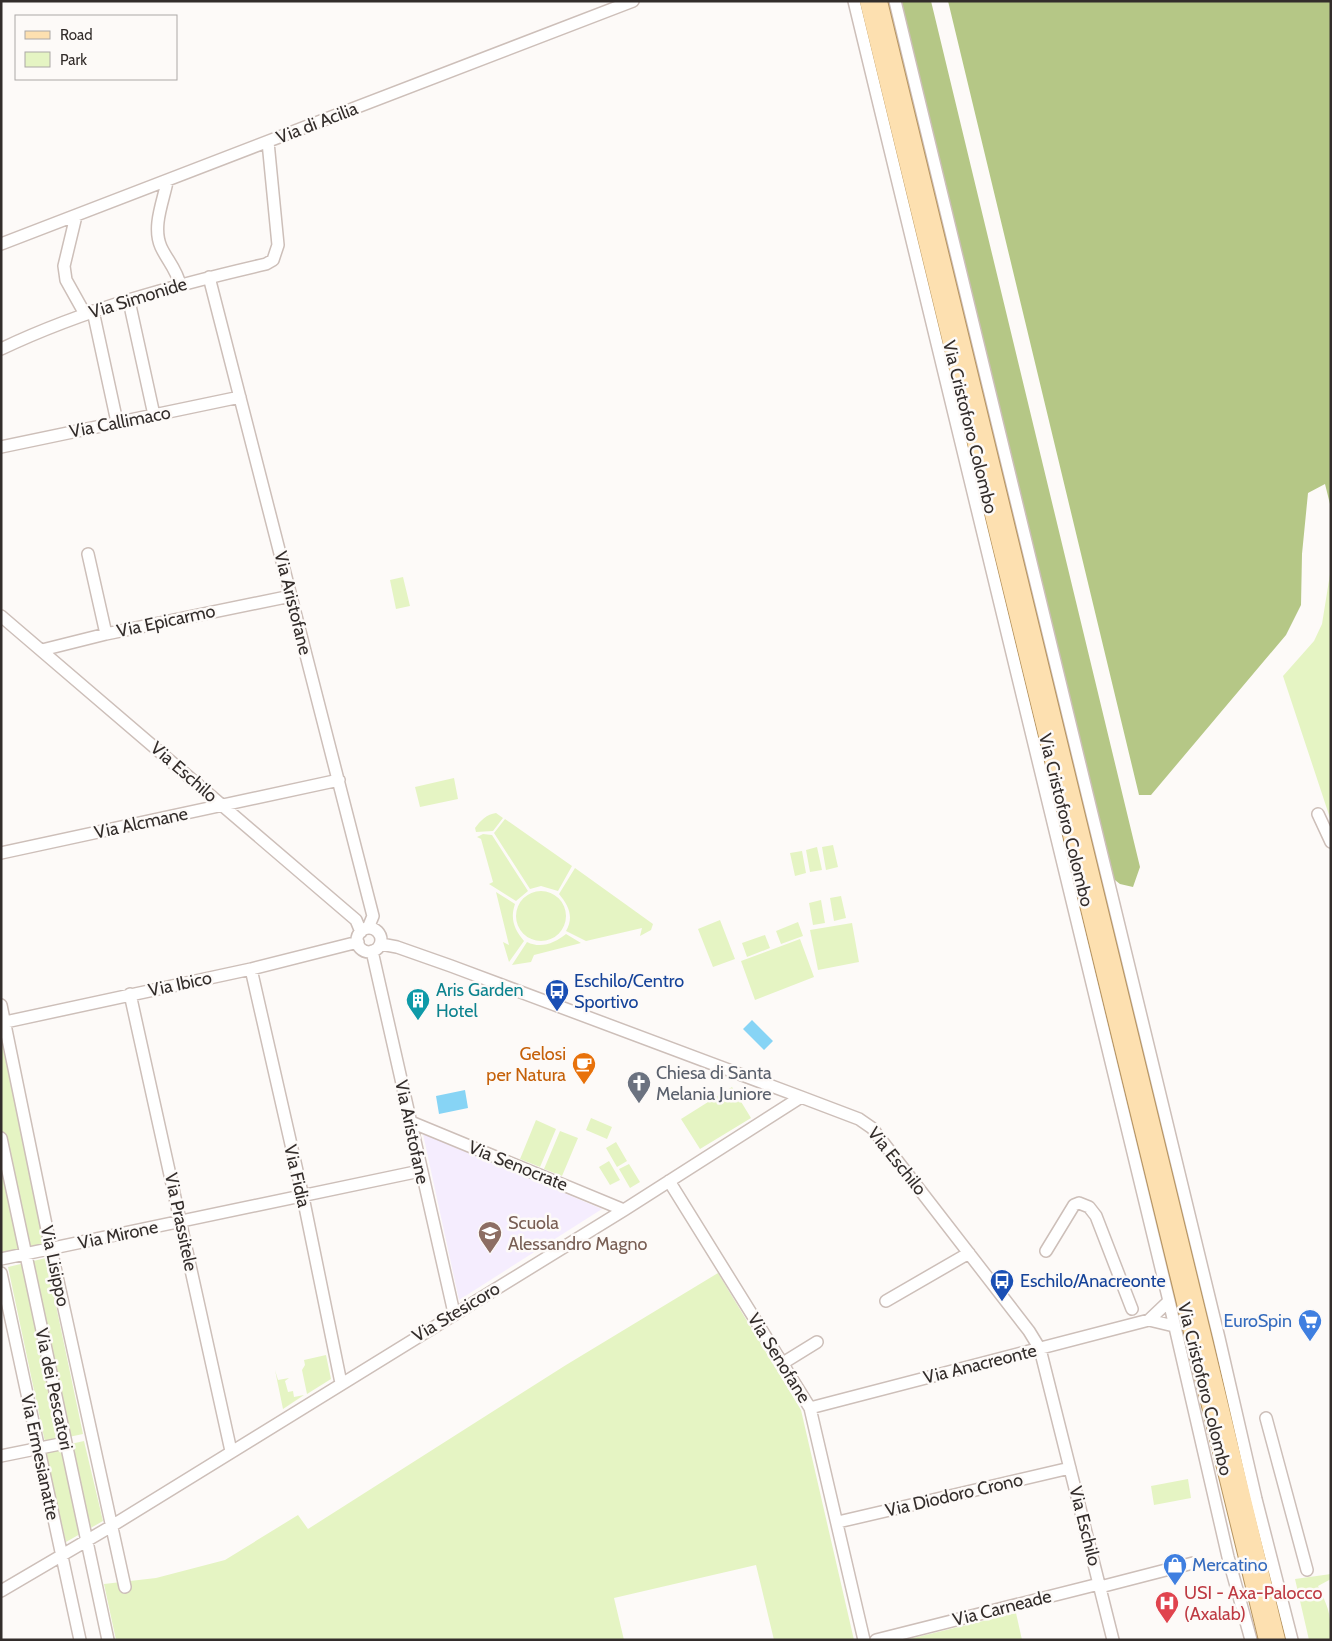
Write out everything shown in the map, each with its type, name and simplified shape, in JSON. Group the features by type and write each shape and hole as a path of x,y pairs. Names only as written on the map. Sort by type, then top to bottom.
{"main road":[{"name":"Via Cristoforo Colombo","path":"866,1 1243,1524 1278,1640"},
{"name":"Via Cristoforo Colombo","path":"880,1 1243,1524 1266,1640"}],"street":[{"name":"Via di Acilia","path":"1,244 167,182 633,1"},
{"name":"Via Cristoforo Colombo","path":"854,1 1169,1301 1228,1557 1251,1640"},
{"name":"Via Cristoforo Colombo","path":"895,1 921,115 1203,1271 1256,1499 1292,1640"},
{"path":"912,130 921,115"},
{"name":"Via Simonide","path":"1,349 89,312 208,277 266,264 276,254 278,246 268,142"},
{"path":"167,182 157,235 160,246 174,266 180,285"},
{"path":"76,216 64,266 66,280 89,312 117,422"},
{"name":"Via Aristofane","path":"208,277 373,916 362,934"},
{"path":"129,301 154,415"},
{"name":"Via Callimaco","path":"1,447 240,397"},
{"path":"88,554 106,634"},
{"name":"Via Epicarmo","path":"42,650 106,634 291,596"},
{"name":"Via Eschilo","path":"1,616 356,920 362,934 363,950 376,947 397,947 801,1097 870,1125 1029,1331 1040,1349 1113,1640"},
{"name":"Via Alcmane","path":"1,853 339,780"},
{"path":"1318,814 1331,842"},
{"name":"Via Eschilo","path":"362,934 377,931 381,938 376,947"},
{"name":"Via Ibico","path":"3,1022 250,969 362,934"},
{"name":"Via Aristofane","path":"376,947 420,1171 454,1313"},
{"name":"Via Fidia","path":"250,969 302,1197 341,1383"},
{"name":"Via Prassitele","path":"130,994 231,1450"},
{"name":"Via Lisippo","path":"1,1005 3,1022 110,1527"},
{"name":"Via Stesicoro","path":"1,1591 110,1527 231,1450 624,1210 801,1097"},
{"name":"Via Senocrate","path":"411,1122 624,1210"},
{"name":"Via dei Pescatori","path":"1,1138 108,1640"},
{"name":"Via Mirone","path":"1,1259 420,1171"},
{"name":"Via Senofane","path":"669,1181 810,1408 864,1640"},
{"path":"1046,1252 1074,1205 1079,1203 1089,1207 1104,1232 1132,1309"},
{"path":"886,1301 969,1253"},
{"name":"Via Ermesianatte","path":"1,1273 80,1640"},
{"name":"Via Anacreonte","path":"1149,1320 1169,1301"},
{"name":"Via Anacreonte","path":"810,1408 1149,1320 1174,1326"},
{"path":"783,1364 817,1342"},
{"path":"1266,1418 1307,1570"},
{"path":"1,1456 65,1443"},
{"name":"Via Diodoro Crono","path":"838,1522 1070,1468"},
{"path":"1228,1557 1256,1499"},
{"path":"110,1527 125,1587"},
{"name":"Via Carneade","path":"876,1640 1193,1564"}],"shaded area":[{"name":"Scuola Alessandro Magno","path":"423,1134 602,1209 459,1300"}],"green space":[{"path":"901,1 931,1 1140,867 1133,887 1120,884 1111,877"},
{"path":"948,1 1331,1 1331,508 1325,484 1308,493 1302,554 1301,605 1286,635 1151,795 1139,795"},
{"path":"1331,568 1331,821 1283,676 1314,641 1322,624"},
{"path":"403,577 410,606 396,609 390,580"},
{"path":"454,778 458,799 420,807 415,787"},
{"path":"496,813 503,818 493,831 476,832 475,828 481,820"},
{"path":"505,819 572,866 558,891 541,886 530,889 494,833"},
{"path":"483,834 492,835 528,891 516,901 489,884 493,882 481,839 477,837"},
{"path":"833,845 838,867 826,870 822,847"},
{"path":"817,847 822,870 810,872 806,850"},
{"path":"802,851 806,873 795,876 790,853"},
{"path":"575,868 653,924 651,930 640,936 642,928 586,941 566,931 570,916 559,894"},
{"path":"541,891 550,893 561,902 566,916 564,925 555,936 541,941 532,939 521,930 516,916 518,907 527,896"},
{"path":"496,892 515,904 514,924 524,941 509,962 503,942 509,945"},
{"path":"841,896 846,918 834,921 830,898"},
{"path":"821,900 825,923 813,925 809,903"},
{"path":"720,920 735,959 713,967 698,929"},
{"path":"798,922 803,936 781,944 776,931"},
{"path":"852,923 859,962 818,970 810,930"},
{"path":"566,934 581,943 534,955 531,962 512,965 527,942 537,945 548,944"},
{"path":"765,935 770,948 747,957 742,943"},
{"path":"800,939 814,977 755,1000 741,961"},
{"path":"1,1039 45,1244 2,1253 1,1248"},
{"path":"732,1087 751,1118 700,1149 681,1119"},
{"path":"591,1118 612,1127 607,1139 586,1130"},
{"path":"536,1120 556,1129 540,1167 520,1159"},
{"path":"560,1131 578,1138 562,1176 544,1169"},
{"path":"616,1142 627,1161 617,1167 606,1148"},
{"path":"609,1161 620,1180 610,1185 599,1167"},
{"path":"629,1164 640,1182 630,1188 619,1169"},
{"path":"46,1258 83,1434 45,1442 8,1267"},
{"path":"718,1273 801,1410 854,1640 774,1640 756,1565 614,1598 624,1640 116,1640 104,1584 156,1578 225,1560 298,1515 308,1529 566,1365"},
{"path":"326,1355 331,1379 307,1394 302,1370 305,1365 304,1360"},
{"path":"275,1370 278,1380 289,1378 285,1381 288,1392 293,1391 294,1397 304,1395 283,1409"},
{"path":"84,1441 103,1521 66,1542 44,1450"},
{"path":"1188,1479 1191,1498 1154,1505 1151,1486"},
{"path":"1331,1574 1331,1579 1318,1586 1329,1612 1331,1640 1309,1640 1295,1579"},
{"path":"1016,1613 1022,1640 905,1640"}],"water":[{"path":"752,1020 773,1041 764,1050 743,1029"},
{"path":"465,1090 468,1108 439,1114 436,1096"}],"place":[{"name":"Eschilo/Centro Sportivo","path":"557,1012"},
{"name":"Aris Garden Hotel","path":"418,1021"},
{"name":"Gelosi per Natura","path":"584,1085"},
{"name":"Chiesa di Santa Melania Juniore","path":"639,1104"},
{"name":"Scuola Alessandro Magno","path":"490,1254"},
{"name":"Eschilo/Anacreonte","path":"1002,1302"},
{"name":"EuroSpin","path":"1310,1342"},
{"name":"Mercatino","path":"1175,1586"},
{"name":"USI - Axa-Palocco (Axalab)","path":"1167,1624"}]}
